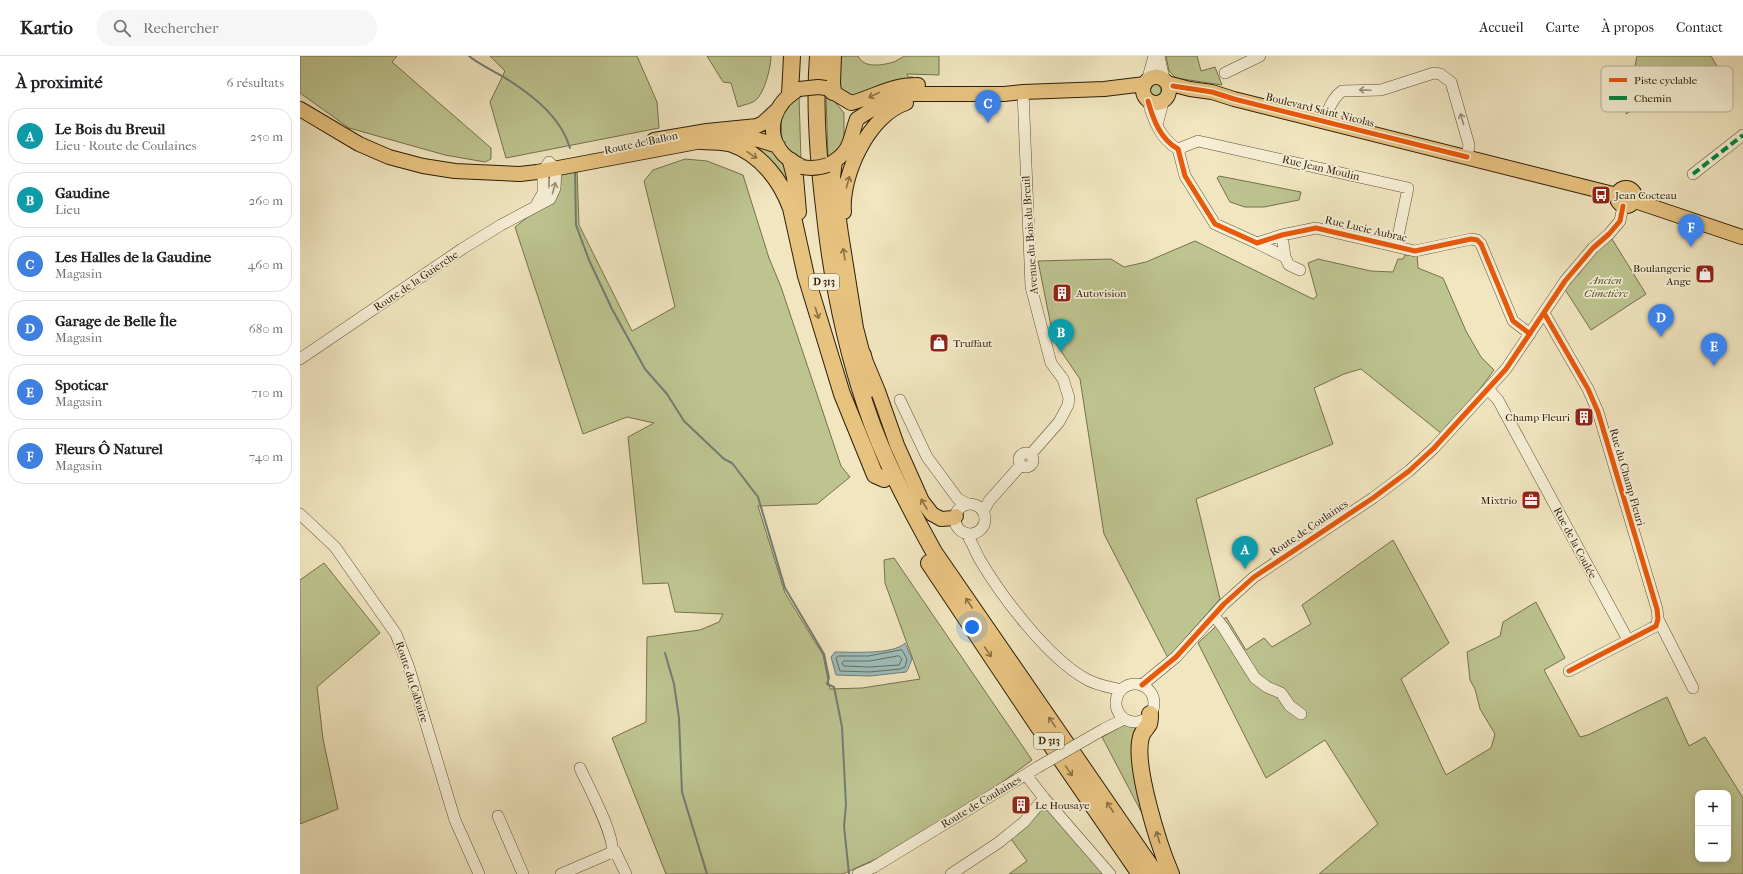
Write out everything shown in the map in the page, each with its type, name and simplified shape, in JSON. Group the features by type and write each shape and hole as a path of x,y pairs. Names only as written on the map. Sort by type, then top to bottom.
{"highway":[{"path":"792,56 795,91"},
{"name":"D 313","path":"808,56 807,129 818,245 829,310 840,356 866,436 888,477 934,552 1156,874"},
{"name":"D 313","path":"818,56 818,154 828,243 839,308 849,353 901,515 934,571 1140,874"},
{"path":"834,56 832,83 834,93"},
{"path":"702,141 732,144 756,157 765,166 787,197 791,208 803,262 842,394 875,475 888,477 863,355"},
{"path":"796,164 795,177 803,262"},
{"path":"1150,714 1149,724 1141,737 1141,767 1152,819 1171,874"}],"main road":[{"path":"1155,77 1165,81 1169,91 1164,100 1155,103 1146,91 1155,77"},
{"name":"Boulevard Saint-Nicolas","path":"1165,81 1190,89 1212,92 1234,99 1467,157 1625,201 1743,240"},
{"path":"1023,92 1003,88 912,85 888,88 868,98 851,103 818,86 795,91 776,111 773,132 778,146 796,164 810,169 821,168 832,163 847,150 857,119 863,114 895,97 922,93 1004,94 1104,89 1146,91"},
{"path":"834,93 850,109 854,127"},
{"path":"841,234 844,222 843,206 850,173 863,141 880,118 894,108 908,102 978,94"},
{"name":"Boulevard Saint-Nicolas","path":"1164,100 1173,96 1188,95 1234,99"},
{"name":"Route de Ballon","path":"300,109 359,144 389,157 423,166 455,171 503,172 520,174 675,136 757,126 763,123 776,111"},
{"name":"Route de Ballon","path":"550,167 702,141 740,138 760,140 778,146"},
{"path":"832,163 841,234 856,328 863,355 878,391 897,445 922,502 932,514 941,519 954,518 967,508"}],"street":[{"path":"1154,56 1146,91 1152,115 1168,144 1178,149 1185,176 1215,224 1286,256"},
{"path":"1159,56 1165,81"},
{"path":"1225,73 1260,56"},
{"path":"1323,120 1334,100 1342,91 1381,90 1434,73 1440,74 1452,82 1469,145 1467,157"},
{"name":"Avenue du Bois du Breuil","path":"967,508 989,501 1021,465 1019,458 1022,454 1026,452 1031,454 1059,422 1068,405 1068,398 1063,379 1051,363 1031,287 1023,92"},
{"path":"1157,124 1164,100"},
{"path":"1693,174 1742,139"},
{"name":"Rue Jean Moulin","path":"1178,149 1198,140 1408,188 1396,246"},
{"name":"Route de la Guierche","path":"300,359 462,249 501,225 550,199 556,188 550,167"},
{"name":"Route de Coulaines","path":"858,874 874,867 1038,767 1104,729 1119,711 1120,690 1129,685 1146,689 1214,616 1254,577 1373,498 1409,471 1434,448 1506,370 1565,281 1593,248 1609,234 1620,221 1625,201"},
{"name":"Rue Lucie Aubrac","path":"1257,242 1316,228 1415,251 1471,239 1477,240 1481,244 1513,321 1530,334"},
{"path":"1282,235 1289,264 1300,270"},
{"name":"Rue du Champ Fleuri","path":"1544,313 1585,383 1598,412 1658,619 1693,688"},
{"name":"Rue de la Coulée","path":"1488,389 1498,400 1628,640"},
{"path":"900,400 927,457 967,508 985,522 982,528 978,531 974,533 966,533"},
{"path":"967,508 957,525 966,533 974,544 981,560 1012,605 1052,652 1077,674 1100,685 1120,690"},
{"name":"Route du Calvaire","path":"300,514 334,546 396,634 409,668 455,820 479,874"},
{"path":"974,544 978,531"},
{"path":"1214,616 1223,627 1255,678 1267,687 1281,693 1290,706 1301,714"},
{"path":"1569,671 1656,626 1658,619"},
{"path":"1100,685 1119,711 1130,722 1138,722 1145,719 1153,708 1154,702 1146,689"},
{"path":"580,768 610,834 613,847 612,852"},
{"path":"1026,775 1110,874"},
{"path":"951,874 998,843 1024,822 1044,798"},
{"path":"498,816 523,874"},
{"path":"561,874 615,851 618,854 626,874"}],"green space":[{"path":"300,56 397,56 392,62 491,148 491,159 485,162 445,155 349,128 300,93"},
{"path":"490,56 637,56 657,102 659,128 506,158 490,102 505,71"},
{"path":"707,56 771,56 770,67 764,88 757,99 751,103 738,107 731,83 723,82"},
{"path":"833,56 858,56 865,63 874,65 894,62 905,56 939,56 939,75 907,74 908,77 913,77 913,80 860,101 833,92"},
{"path":"1166,56 1197,56 1201,71 1215,67 1222,85 1176,78 1169,71"},
{"path":"1637,56 1711,56 1717,66 1635,66"},
{"path":"1153,84 1157,84 1161,90 1157,96 1153,96 1149,92 1149,88"},
{"path":"826,95 836,103 844,113 844,140 839,149 828,158"},
{"path":"799,96 801,160 782,143 781,115 784,109"},
{"path":"752,145 770,146 787,164 792,187"},
{"path":"685,159 707,161 743,175 769,258 781,287 841,466 850,477 817,504 758,506 785,593 823,655 830,689 862,688 920,679 885,583 884,560 894,558 1032,760 996,787 878,858 843,874 666,874 612,738 646,722 647,637 700,630 719,622 723,614 675,612 668,583 643,584 628,437 654,423 627,417 583,434 515,227 542,204 554,189 561,174 577,169 579,225 632,331 675,307 644,181 653,170"},
{"path":"1219,176 1301,192 1299,200 1264,207 1245,207 1230,202 1217,178"},
{"name":"Ancien Cimetière","path":"1612,239 1646,294 1591,330 1564,288 1573,275 1578,275 1581,271 1581,267 1592,255"},
{"path":"1195,241 1313,299 1317,296 1308,263 1318,259 1371,271 1393,272 1398,259 1403,259 1405,255 1417,255 1418,268 1443,278 1466,331 1481,357 1494,370 1442,434 1361,369 1344,374 1314,388 1333,444 1196,499 1220,599 1168,658 1104,534 1080,379 1054,341 1038,261 1111,259 1124,267 1146,262"},
{"path":"1393,540 1449,643 1401,679 1446,775 1491,748 1495,734 1480,709 1475,689 1470,680 1467,652 1500,636 1503,622 1536,602 1565,658 1544,670 1580,737 1588,735 1667,697 1689,746 1705,737 1743,798 1743,874 1319,874 1378,824 1325,740 1266,778 1198,643 1226,617 1246,650 1264,638 1272,647 1311,624 1302,605"},
{"path":"324,563 380,633 317,687 323,739 338,809 300,824 300,580"},
{"path":"1126,724 1142,724 1140,731 1155,838 1102,737"},
{"path":"1038,810 1050,810 1105,874 1009,874 1027,861 1011,839"}],"water":[{"path":"905,643 912,659 906,672 870,676 836,675 831,657 835,652 882,651 899,647"}],"waterway":[{"path":"469,56 510,81 538,102 554,118 566,137 570,148"},
{"path":"575,170 576,225 589,260 612,309 645,369 667,394 684,421 724,459 732,463 758,497 785,588 824,654 829,678 827,684 834,687 842,727 846,805 844,826 849,874"},
{"path":"665,653 674,684 679,718 682,792 707,874"}],"marked path":[{"path":"1693,174 1743,135"}],"cycle path":[{"path":"1173,86 1212,92 1234,99 1467,157"},
{"path":"1148,101 1158,128 1166,140 1178,149 1185,176 1215,224 1257,243 1282,235 1316,228 1415,251 1471,239 1477,240 1481,244 1513,321 1530,334"},
{"path":"1142,685 1176,657 1224,604 1254,577 1373,498 1409,471 1434,448 1506,369 1565,281 1593,248 1609,234 1620,221 1623,206"},
{"path":"1544,313 1588,389 1598,412 1657,609 1658,619 1656,626 1569,671"}],"place":[{"name":"Les Halles de la Gaudine","path":"988,123"},
{"name":"Jean Cocteau","path":"1601,195"},
{"name":"Fleurs Ô Naturel","path":"1691,247"},
{"name":"Boulangerie Ange","path":"1705,274"},
{"name":"Autovision","path":"1062,293"},
{"name":"Garage de Belle Île","path":"1661,337"},
{"name":"Truffaut","path":"939,343"},
{"name":"Gaudine","path":"1061,352"},
{"name":"Spoticar","path":"1714,366"},
{"name":"Champ Fleuri","path":"1584,417"},
{"name":"Mixtrio","path":"1531,500"},
{"name":"Le Bois du Breuil","path":"1245,569"},
{"name":"Le Housaye","path":"1021,805"}]}
